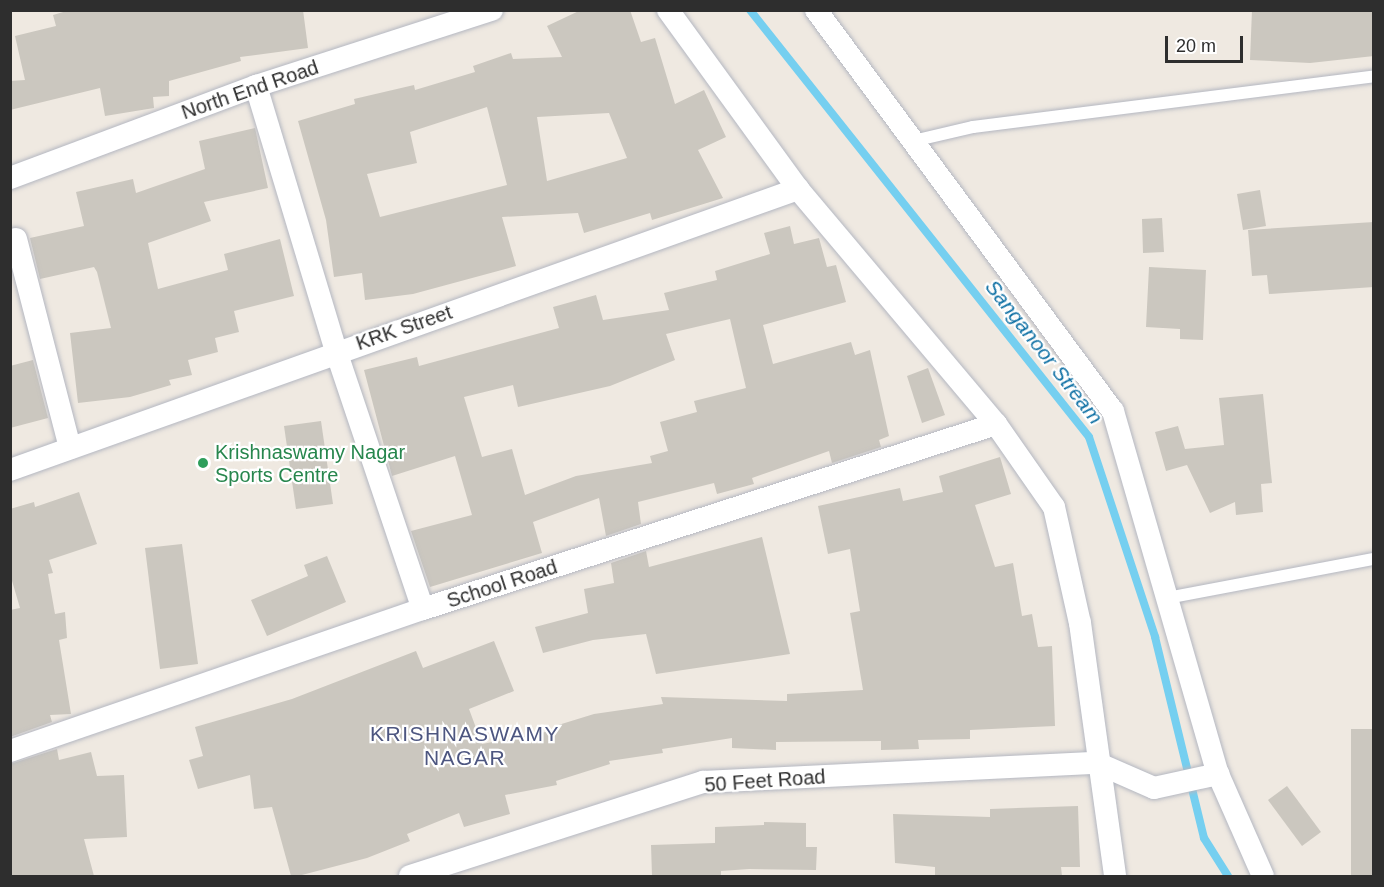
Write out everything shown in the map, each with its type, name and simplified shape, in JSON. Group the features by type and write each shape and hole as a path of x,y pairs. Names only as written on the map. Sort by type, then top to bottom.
{"street":[{"name":"North End Road","path":"10,178 256,86 492,10"},
{"path":"668,10 798,189 996,424 1054,507 1080,623 1097,763 1115,876"},
{"path":"816,10 1113,411 1218,774 1263,876"},
{"path":"256,86 336,351 423,609"},
{"name":"KRK Street","path":"10,470 336,351 798,189"},
{"path":"16,239 70,448"},
{"name":"School Road","path":"10,751 423,609 996,424"},
{"path":"1097,763 1154,789 1218,774"},
{"name":"50 Feet Road","path":"410,876 703,782 1097,763"}],"lane":[{"path":"914,141 973,127 1374,76"},
{"path":"1167,598 1374,559"}],"building":[{"path":"70,10 303,10 308,48 240,57 241,61 169,81 169,96 153,97 154,108 105,116 100,88 10,110 10,81 25,80 15,36 56,26 53,15"},
{"path":"581,10 630,10 641,42 655,38 675,104 704,90 726,137 698,150 723,198 652,220 650,213 584,233 578,213 502,217 516,266 413,294 365,300 362,273 334,277 326,220 298,121 355,104 354,99 414,85 415,90 475,72 473,66 511,53 513,59 562,57 547,26","holes":["487,107 507,185 380,217 367,174 417,163 410,132","609,113 627,158 547,181 537,117"]},
{"path":"1252,10 1374,10 1374,56 1310,63 1250,60"},
{"path":"255,128 268,188 204,202 211,221 148,243 158,289 228,270 224,254 280,239 294,296 234,311 239,332 215,338 218,352 188,360 192,375 169,380 171,385 130,397 78,403 70,333 111,328 97,272 94,267 40,279 30,238 84,226 76,192 133,179 136,193 205,169 199,141"},
{"path":"1260,190 1266,226 1243,230 1237,194"},
{"path":"1162,218 1164,252 1143,253 1142,219"},
{"path":"1374,222 1374,287 1269,294 1267,275 1252,276 1248,230"},
{"path":"790,226 794,244 819,238 827,267 836,265 846,302 763,325 773,364 851,342 855,355 870,350 889,436 879,440 881,447 832,463 829,451 752,478 754,484 717,494 714,483 638,502 641,524 606,536 599,498 533,522 542,553 430,587 411,531 472,515 455,456 392,476 364,370 417,357 419,366 559,328 553,307 596,295 603,320 669,310 664,293 717,280 715,271 770,254 764,233","holes":["730,319 746,388 694,401 697,412 660,422 668,451 650,456 652,463 576,476 525,495 512,449 482,457 464,397 513,385 518,407 610,386 675,360 666,334"]},
{"path":"1149,267 1206,270 1203,340 1180,339 1180,329 1146,327"},
{"path":"33,360 48,418 10,428 10,366"},
{"path":"928,368 945,415 922,423 907,376"},
{"path":"1263,394 1272,483 1261,484 1263,512 1236,515 1235,502 1210,513 1187,465 1166,471 1155,432 1178,426 1185,449 1224,445 1219,398"},
{"path":"321,421 333,504 296,509 284,426"},
{"path":"1000,457 1011,494 975,505 995,567 1013,563 1022,616 1032,614 1038,647 1052,646 1055,726 970,730 970,739 918,740 919,749 881,750 881,741 776,742 776,750 732,748 732,738 662,749 663,753 609,761 610,764 556,781 557,785 505,795 510,814 464,827 459,813 407,834 410,841 367,858 298,876 291,876 272,807 254,809 250,775 198,789 189,760 203,756 195,727 292,699 416,651 423,668 494,641 514,691 469,709 482,744 556,730 555,726 594,714 663,704 661,697 787,701 787,694 863,690 850,613 860,611 850,549 828,554 818,506 900,488 903,501 943,492 939,476"},
{"path":"79,492 97,544 49,560 53,573 48,574 55,614 65,612 67,638 59,640 71,714 50,715 52,722 10,737 10,610 20,608 10,574 10,509 34,502 35,507"},
{"path":"762,537 790,654 656,674 646,634 593,640 543,653 535,627 588,613 584,589 614,583 611,563 646,551 649,567"},
{"path":"182,544 198,664 160,669 145,548"},
{"path":"327,556 346,602 267,636 251,600 308,576 304,565"},
{"path":"1351,729 1374,729 1374,876 1351,876"},
{"path":"57,749 59,760 91,752 97,776 124,775 127,837 84,839 94,876 10,876 10,764"},
{"path":"1287,786 1321,832 1302,846 1268,800"},
{"path":"1078,806 1080,867 1061,867 1062,876 935,876 935,867 895,863 893,814 990,817 990,809"},
{"path":"764,822 806,823 806,847 817,847 816,870 749,869 721,871 721,876 652,876 651,845 715,843 715,827 764,825"}],"waterway":[{"name":"Sanganoor Stream","path":"750,10 1089,437 1155,637 1204,838 1228,876"}],"place":[{"name":"Krishnaswamy Nagar Sports Centre","path":"203,463"}],"district":[{"name":"KRISHNASWAMY NAGAR","path":"465,746"}]}
